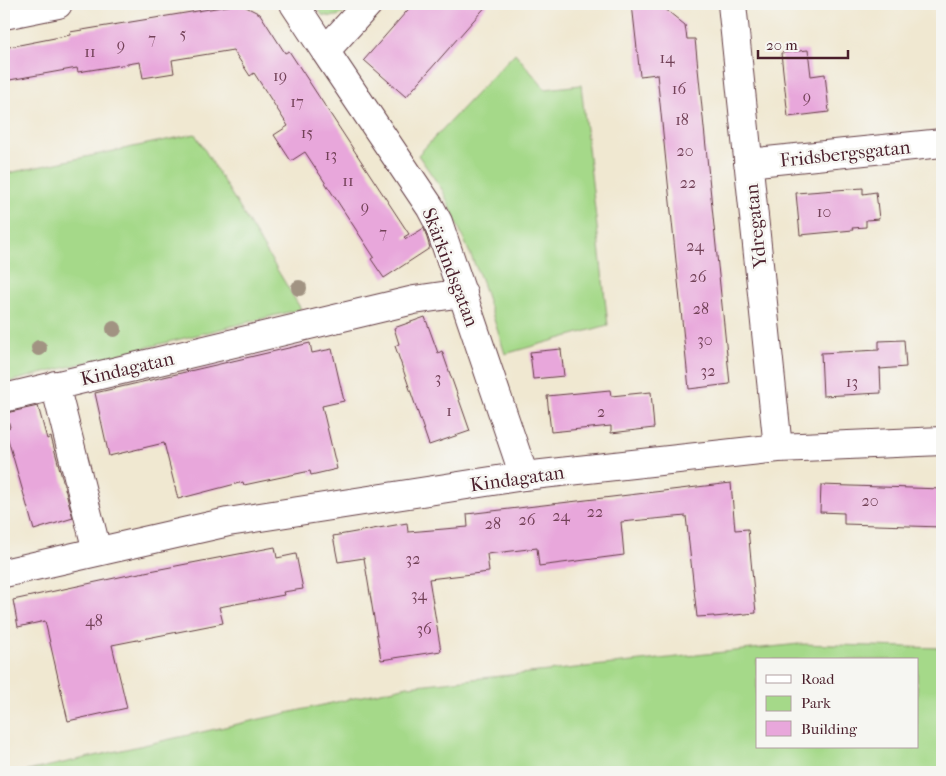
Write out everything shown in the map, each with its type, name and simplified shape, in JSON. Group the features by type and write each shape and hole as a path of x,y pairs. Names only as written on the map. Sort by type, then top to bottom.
{"street":[{"path":"4,14 58,4"},
{"name":"Skärkindsgatan","path":"294,4 430,207 438,222 524,476"},
{"path":"325,51 368,4"},
{"name":"Ydregatan","path":"732,4 778,448"},
{"name":"Fridsbergsgatan","path":"748,163 942,143"},
{"name":"Kindagatan","path":"4,398 414,300 463,293"},
{"name":"Kindagatan","path":"55,386 97,551"},
{"name":"Kindagatan","path":"4,573 228,522 524,476 778,448 942,441"}],"green space":[{"path":"314,4 353,4 343,13 332,17 322,15"},
{"path":"515,53 545,89 581,85 608,325 505,354 481,279 443,191 418,155"},
{"path":"195,134 301,309 4,383 4,174"},
{"path":"799,644 942,648 942,772 23,772 408,686"}],"building":[{"path":"240,4 260,14 285,53 289,51 409,234 404,237 406,239 424,228 430,248 384,278 371,259 374,257 305,152 291,161 274,135 288,126 254,73 250,76 233,50 172,60 174,73 143,78 140,62 78,72 77,68 4,81 4,48 70,35 70,32"},
{"path":"413,4 488,4 406,97 364,60"},
{"path":"632,4 659,4 685,25 687,39 695,39 730,384 689,389 657,74 640,76"},
{"path":"808,50 811,76 825,74 829,112 788,117 781,53"},
{"path":"863,188 863,194 876,192 879,219 866,220 866,227 852,228 853,230 800,235 796,193"},
{"path":"425,317 438,353 442,351 470,431 429,445 395,346 399,344 394,328"},
{"path":"904,340 906,367 880,369 881,393 823,396 821,353 879,350 879,341"},
{"path":"310,343 312,353 332,349 344,401 322,406 337,469 311,475 310,471 244,485 243,482 178,499 164,443 109,456 95,393"},
{"path":"561,349 564,376 533,379 530,352"},
{"path":"610,390 611,396 651,392 654,428 611,433 611,426 551,432 547,396"},
{"path":"38,406 47,439 51,437 73,518 34,530 5,429 10,427 6,413"},
{"path":"731,483 735,530 748,529 756,613 697,617 686,516 621,522 624,555 539,566 537,548 487,554 489,572 429,579 441,651 381,660 364,558 338,562 333,536 407,523 408,532 468,527 467,514"},
{"path":"821,485 942,489 942,527 844,524 844,513 820,512"},
{"path":"275,547 277,558 296,554 303,589 283,592 284,595 219,607 223,623 112,645 127,708 68,721 45,621 18,627 13,600 124,576"}]}
